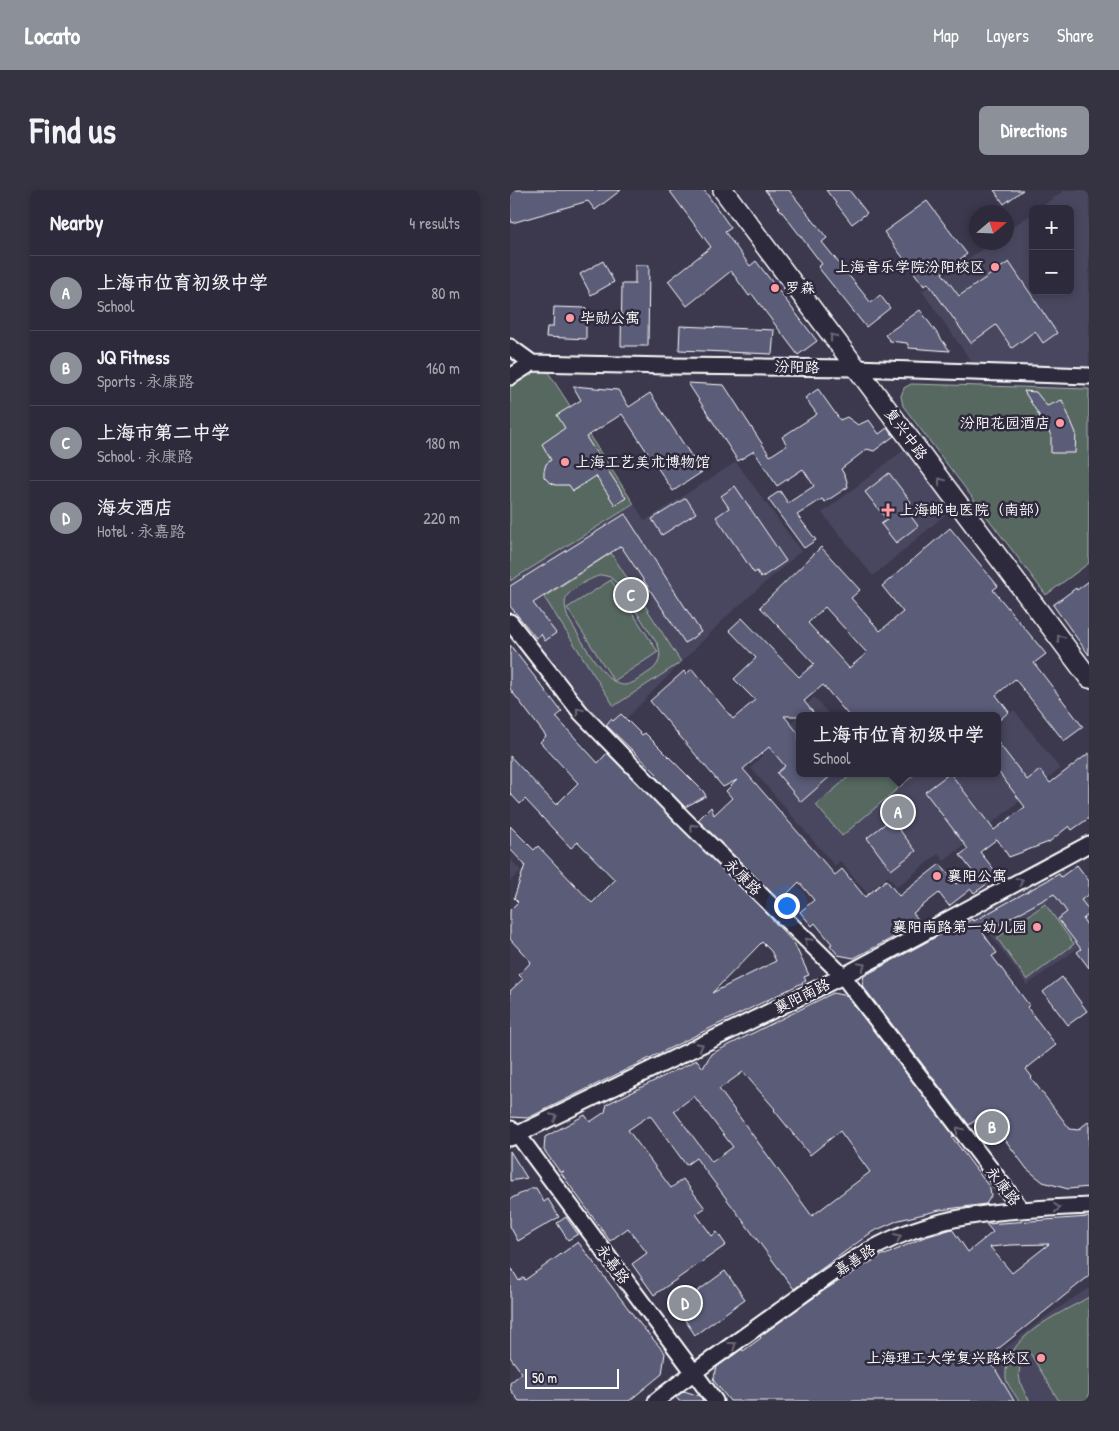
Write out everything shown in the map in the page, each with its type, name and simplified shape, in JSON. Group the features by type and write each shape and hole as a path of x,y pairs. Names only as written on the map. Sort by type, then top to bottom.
{"main road":[{"name":"复兴中路","path":"723,190 1089,678"}],"street":[{"path":"510,347 532,363 510,377"},
{"name":"汾阳路","path":"532,363 855,368 1089,376"},
{"name":"永康路","path":"510,622 581,713 683,818 843,976 1022,1210"},
{"name":"襄阳南路","path":"513,1133 843,976 1089,844"},
{"name":"永嘉路","path":"513,1133 715,1401"},
{"name":"嘉善路","path":"656,1401 842,1266 907,1232 940,1223 1022,1210 1089,1206"}],"shaded area":[{"name":"上海音乐学院汾阳校区","path":"1065,190 1089,190 1089,368 974,365 922,291 981,250 1014,250 1014,226 1029,216 1029,295 1074,295 1074,205 1044,205"},
{"name":"上海邮电医院（南部）","path":"908,447 954,507 873,576 822,513"},
{"path":"736,462 801,551 726,617 611,734 587,709 510,609 510,581 634,504 645,521"},
{"path":"814,697 827,712 801,712"},
{"path":"1014,710 1060,769 944,861 938,854 897,887 888,876 867,893 840,861 835,866 751,768 796,717 796,777 1001,777 1001,721"},
{"path":"510,859 521,871 510,881"},
{"name":"襄阳南路第一幼儿园","path":"1061,867 1089,904 1089,940 1027,985 975,913"},
{"name":"上海理工大学复兴路校区","path":"1089,1288 1089,1401 938,1401 1048,1315"}],"green space":[{"path":"535,369 546,369 634,504 510,581 510,385"},
{"path":"911,384 1089,389 1089,563 1046,595 903,406 901,396 904,388"},
{"path":"611,553 681,662 614,706 544,597","holes":["598,576 610,577 619,585 659,649 660,657 655,667 634,682 625,685 617,683 601,669 568,618 565,603 568,595 576,587"]},
{"path":"611,580 658,652 614,681 567,608"},
{"path":"848,777 911,777 842,836 816,805"},
{"path":"1045,904 1074,944 1027,980 997,938"},
{"path":"1089,1297 1089,1401 1059,1401 1028,1350 1021,1363 1019,1376 1022,1388 1030,1401 1019,1401 1009,1387 1006,1378 1007,1363 1013,1350 1023,1339 1049,1319"}],"building":[{"path":"510,190 621,190 595,210 588,201 512,223 510,217"},
{"path":"669,190 704,190 731,228 725,232 750,266 756,261 817,341 798,355 752,294 749,296 731,271 687,306 668,281 711,247"},
{"path":"765,190 789,190 827,238 822,242 871,303 880,295 890,308 866,327 818,267 822,264"},
{"path":"826,190 849,190 867,213 852,224"},
{"path":"994,190 1023,190 1004,204"},
{"path":"927,201 967,254 942,273 959,296 1009,262 1029,292 1029,295 1031,295 1057,333 1043,343 1035,331 1012,348 996,325 971,343 928,283 924,286 884,232"},
{"path":"603,261 614,282 591,295 580,274"},
{"path":"635,265 649,265 648,346 621,346 622,284 635,284"},
{"name":"毕勋公寓","path":"554,307 586,308 586,339 546,337 547,327 553,327"},
{"path":"920,310 950,351 909,348 907,343 890,341 885,335"},
{"path":"680,326 774,330 772,354 679,350"},
{"path":"688,383 724,385 770,456 787,445 782,437 817,414 805,398 818,389 840,420 847,417 858,425 869,420 879,434 887,428 894,436 874,451 867,449 841,469 848,487 825,502 822,499 797,515 816,540 804,548 768,499 780,491 788,503 814,486 803,469 777,486 754,451 738,461"},
{"path":"573,386 618,390 629,407 650,393 702,472 673,491 622,414 586,437 626,498 615,505 596,476 573,491 569,485 555,485 548,481 544,477 544,471 546,464 551,460 542,444 565,428 557,415 581,400"},
{"path":"1024,391 1036,392 1047,406 1062,400 1076,433 1075,453 1051,453 1051,435"},
{"path":"889,473 911,502 904,507 918,526 896,543 881,524 887,520 865,492"},
{"path":"735,486 786,561 761,578 757,571 754,573 716,517 729,508 721,496"},
{"path":"686,498 696,513 662,535 652,519"},
{"path":"625,514 701,632 685,643 621,546 533,603 556,633 545,641 541,634 536,638 510,606 510,586"},
{"path":"950,528 998,586 993,590 1046,654 1034,663 1083,727 1064,741 1015,679 996,695 1009,712 1001,719 1001,712 846,712 823,685 804,701 813,712 796,712 796,716 784,716 796,730 796,777 829,777 801,802 777,773 785,766 769,747 743,769 835,875 842,869 865,897 886,880 899,896 940,864 956,884 973,872 960,855 968,849 925,792 945,777 953,777 994,830 1025,807 1001,775 1001,746 1027,780 1040,770 1050,783 1089,753 1089,818 1072,830 1069,826 1049,842 1009,857 997,839 980,852 996,872 987,878 990,882 974,893 971,889 949,906 939,893 913,913 921,923 854,958 838,955 830,945 832,944 815,923 812,926 800,912 814,900 799,882 780,901 698,820 711,807 714,815 732,798 726,791 737,780 723,787 650,701 684,671 686,674 692,669 733,719 755,700 734,679 756,658 729,630 742,618 799,677 814,664 760,607 821,547 860,590 851,598 880,631 903,612 882,586","holes":["825,607 867,653 849,668 808,623"]},
{"path":"1089,581 1089,655 1053,605"},
{"path":"510,645 562,712 556,717 598,763 607,753 767,914 794,943 809,975 804,977 806,981 528,1118 510,1117 510,991 523,979 519,975 531,962 510,939 510,910 518,902 514,898 525,865 510,849 510,826 534,850 538,846 592,903 615,880 578,842 571,848 525,799 520,804 510,793 510,756 556,805 578,783 540,742 546,736 510,689","holes":["762,942 771,951 776,961 712,993"]},
{"path":"621,714 642,735 645,733 706,796 685,807 655,776 657,774 606,725 611,719 613,721"},
{"path":"891,819 916,851 891,870 867,838"},
{"path":"1077,865 1089,881 1089,894 1081,900 1089,910 1089,914 1083,919 1089,928 1089,968 1077,952 1081,949 1058,919 1067,912 1054,894 983,933 997,953 992,956 1056,1045 1026,1069 1031,1078 1070,1129 1078,1130 1089,1121 1089,1187 1068,1189 1043,1182 1027,1169 985,1113 969,1125 862,985 864,976 945,932 946,934 972,919 974,921 1059,874 1061,877"},
{"path":"1062,977 1087,1011 1068,1025 1043,992"},
{"path":"833,993 847,996 954,1136 952,1137 990,1188 991,1196 986,1204 940,1210 899,1220 872,1232 794,1289 696,1158 686,1165 650,1115 628,1130 671,1188 683,1179 705,1208 696,1214 712,1236 717,1232 726,1245 654,1295 632,1264 647,1253 628,1228 610,1241 561,1173 564,1171 560,1172 544,1150 545,1137 585,1115 590,1122 605,1112 607,1104 697,1060 703,1068 711,1054","holes":["743,1072 775,1109 810,1155 840,1131 870,1172 812,1216 719,1089","694,1096 733,1147 712,1162 674,1111"]},
{"path":"510,1151 527,1178 510,1181"},
{"path":"532,1188 536,1188 544,1202 548,1199 559,1217 518,1241 510,1226 510,1199"},
{"path":"566,1217 578,1234 568,1240 557,1223"},
{"path":"1089,1217 1089,1276 988,1357 1014,1401 730,1401 713,1380 717,1367 742,1349 743,1351 761,1338 760,1336 826,1289 884,1254 922,1238 952,1229 968,1252 993,1232 986,1224","holes":["1049,1244 1012,1273 990,1247"]},
{"path":"578,1242 640,1324 665,1353 662,1374 629,1401 519,1401 510,1389 510,1383 522,1373 510,1357 510,1266 519,1281 524,1277 525,1280"},
{"path":"725,1271 745,1299 695,1335 676,1307"},
{"path":"684,1391 700,1396 703,1401 679,1401 676,1397"}],"place":[{"name":"上海音乐学院汾阳校区","path":"995,267"},
{"name":"罗森","path":"775,288"},
{"name":"毕勋公寓","path":"570,318"},
{"name":"汾阳花园酒店","path":"1060,423"},
{"name":"上海工艺美术博物馆","path":"565,462"},
{"name":"上海邮电医院（南部）","path":"888,510"},
{"name":"上海市第二中学","path":"631,595"},
{"name":"上海市位育初级中学","path":"898,812"},
{"name":"襄阳公寓","path":"937,876"},
{"name":"襄阳南路第一幼儿园","path":"1037,927"},
{"name":"JQ Fitness","path":"992,1127"},
{"name":"海友酒店","path":"685,1303"},
{"name":"上海理工大学复兴路校区","path":"1041,1358"}]}
